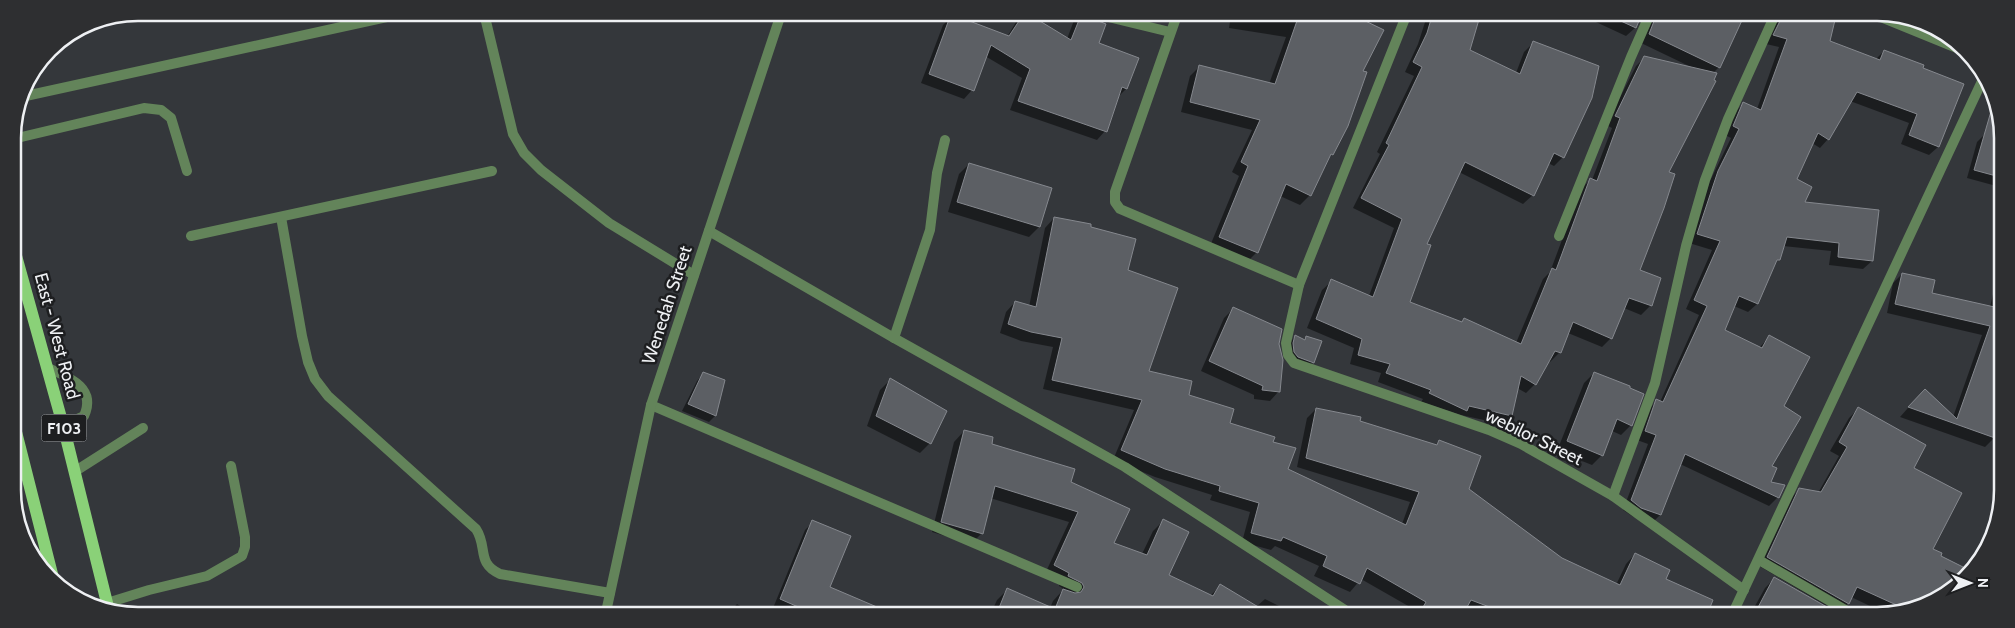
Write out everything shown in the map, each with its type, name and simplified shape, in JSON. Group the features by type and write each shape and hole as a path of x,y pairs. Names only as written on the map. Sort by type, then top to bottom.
{"main road":[{"name":"East - West Road","path":"22,275 63,425 107,603"},
{"name":"F103","path":"21,452 50,566"}],"street":[{"path":"30,95 369,21"},
{"path":"486,21 514,134 524,153 541,170 609,223 694,275"},
{"name":"Wenedah Street","path":"607,607 651,405 779,21"},
{"path":"1125,21 1170,32"},
{"path":"1175,21 1115,192 1115,202 1120,209 1299,285 1404,21"},
{"path":"1559,236 1647,21"},
{"path":"1613,496 1655,384 1686,246 1705,180 1728,119 1772,21"},
{"path":"1894,22 1945,43"},
{"path":"1736,606 1980,84"},
{"path":"22,137 144,108 161,110 171,118 187,171"},
{"path":"894,338 930,230 937,173 945,140"},
{"path":"191,236 492,171"},
{"path":"280,216 308,362 315,379 328,396 476,529 481,536 483,556 490,570 500,574 610,593"},
{"path":"709,231 894,338 1125,467 1339,606"},
{"name":"webilor Street","path":"1299,285 1286,343 1288,355 1294,363 1489,430 1521,444 1613,496 1744,590"},
{"path":"48,368 78,383 84,390 87,405 84,416 63,425"},
{"path":"651,405 1077,588"},
{"path":"74,472 143,428"},
{"path":"115,604 149,590 207,576 242,556 245,547 245,537 231,466"},
{"path":"1759,560 1838,606"}],"building":[{"path":"948,21 969,21 1009,36 1019,21 1040,21 1071,40 1079,21 1098,21 1106,24 1099,43 1139,58 1127,89 1122,87 1107,132 1018,101 1030,69 991,45 974,91 929,74"},
{"path":"1297,21 1365,21 1384,30 1363,71 1367,72 1348,126 1333,155 1331,154 1311,196 1286,184 1258,253 1219,237 1248,166 1241,162 1260,120 1190,102 1199,65 1275,84"},
{"path":"1431,21 1479,21 1470,50 1520,74 1533,41 1599,66 1592,98 1564,158 1554,153 1534,196 1465,162 1427,244 1431,245 1410,302 1462,322 1464,318 1521,344 1552,268 1556,270 1590,178 1597,181 1620,118 1615,116 1644,56 1717,73 1714,80 1716,81 1669,172 1675,174 1640,270 1661,278 1652,306 1629,298 1612,339 1573,322 1561,353 1555,351 1536,385 1521,376 1512,416 1469,406 1467,411 1429,393 1431,390 1386,373 1390,364 1358,355 1362,339 1316,319 1331,279 1373,297 1402,219 1361,198 1389,145 1386,143 1422,67 1413,62"},
{"path":"1621,21 1639,21 1636,28"},
{"path":"1654,21 1742,21 1720,68 1649,34"},
{"path":"1780,21 1835,21 1830,41 1880,60 1884,50 1924,65 1923,68 1964,84 1939,147 1909,135 1917,114 1857,92 1829,140 1818,133 1797,179 1812,187 1805,202 1879,210 1873,261 1838,257 1839,243 1787,237 1780,260 1777,260 1758,304 1739,296 1725,330 1762,348 1769,335 1810,357 1784,406 1801,417 1772,466 1777,468 1771,482 1785,485 1779,498 1685,454 1661,515 1641,508 1631,500 1656,435 1645,431 1656,399 1663,402 1707,306 1694,300 1720,241 1697,234 1718,171 1739,129 1733,126 1743,102 1761,110 1787,39 1773,35"},
{"path":"1990,113 1994,138 1994,175 1974,170"},
{"path":"969,163 1052,188 1040,227 957,202"},
{"path":"1054,217 1091,224 1091,227 1136,239 1128,270 1178,288 1149,371 1192,381 1189,395 1234,409 1230,423 1275,437 1273,442 1296,448 1288,469 1406,525 1419,492 1306,458 1316,408 1361,417 1360,421 1437,445 1439,440 1481,456 1469,489 1562,558 1620,585 1635,553 1670,570 1666,579 1713,600 1711,606 1487,606 1471,600 1467,606 1424,606 1426,602 1367,568 1360,584 1323,566 1327,556 1283,537 1281,541 1251,533 1259,503 1219,491 1220,486 1165,469 1121,450 1142,400 1052,380 1062,338 1031,332 1008,324 1015,301 1036,307"},
{"path":"1902,273 1935,280 1932,293 1994,307 1994,438 1908,407 1925,389 1957,419 1990,326 1895,304"},
{"path":"1233,307 1282,329 1279,344 1283,360 1280,392 1262,390 1263,386 1209,361"},
{"path":"1295,335 1305,340 1306,336 1322,341 1314,363 1298,357 1294,352 1293,343"},
{"path":"703,372 725,380 716,416 688,404"},
{"path":"1594,372 1630,386 1630,388 1644,394 1632,426 1617,419 1603,456 1567,441"},
{"path":"890,378 947,411 931,444 876,416"},
{"path":"1858,407 1926,445 1914,468 1962,493 1933,549 1942,553 1941,556 1945,558 1945,585 1942,587 1921,598 1897,605 1857,587 1849,604 1767,557 1799,488 1821,492 1847,447 1839,442"},
{"path":"964,430 993,437 992,444 1075,469 1071,482 1130,509 1114,543 1147,555 1163,519 1189,532 1169,575 1213,596 1220,584 1257,606 1056,606 1063,589 1075,593 1081,592 1084,587 1082,583 1068,576 1069,573 1054,565 1078,512 995,486 983,534 941,522"},
{"path":"812,520 851,536 830,587 876,607 797,607 780,599"},
{"path":"1774,577 1825,606 1759,606"},
{"path":"1007,588 1049,606 1000,607"}]}
